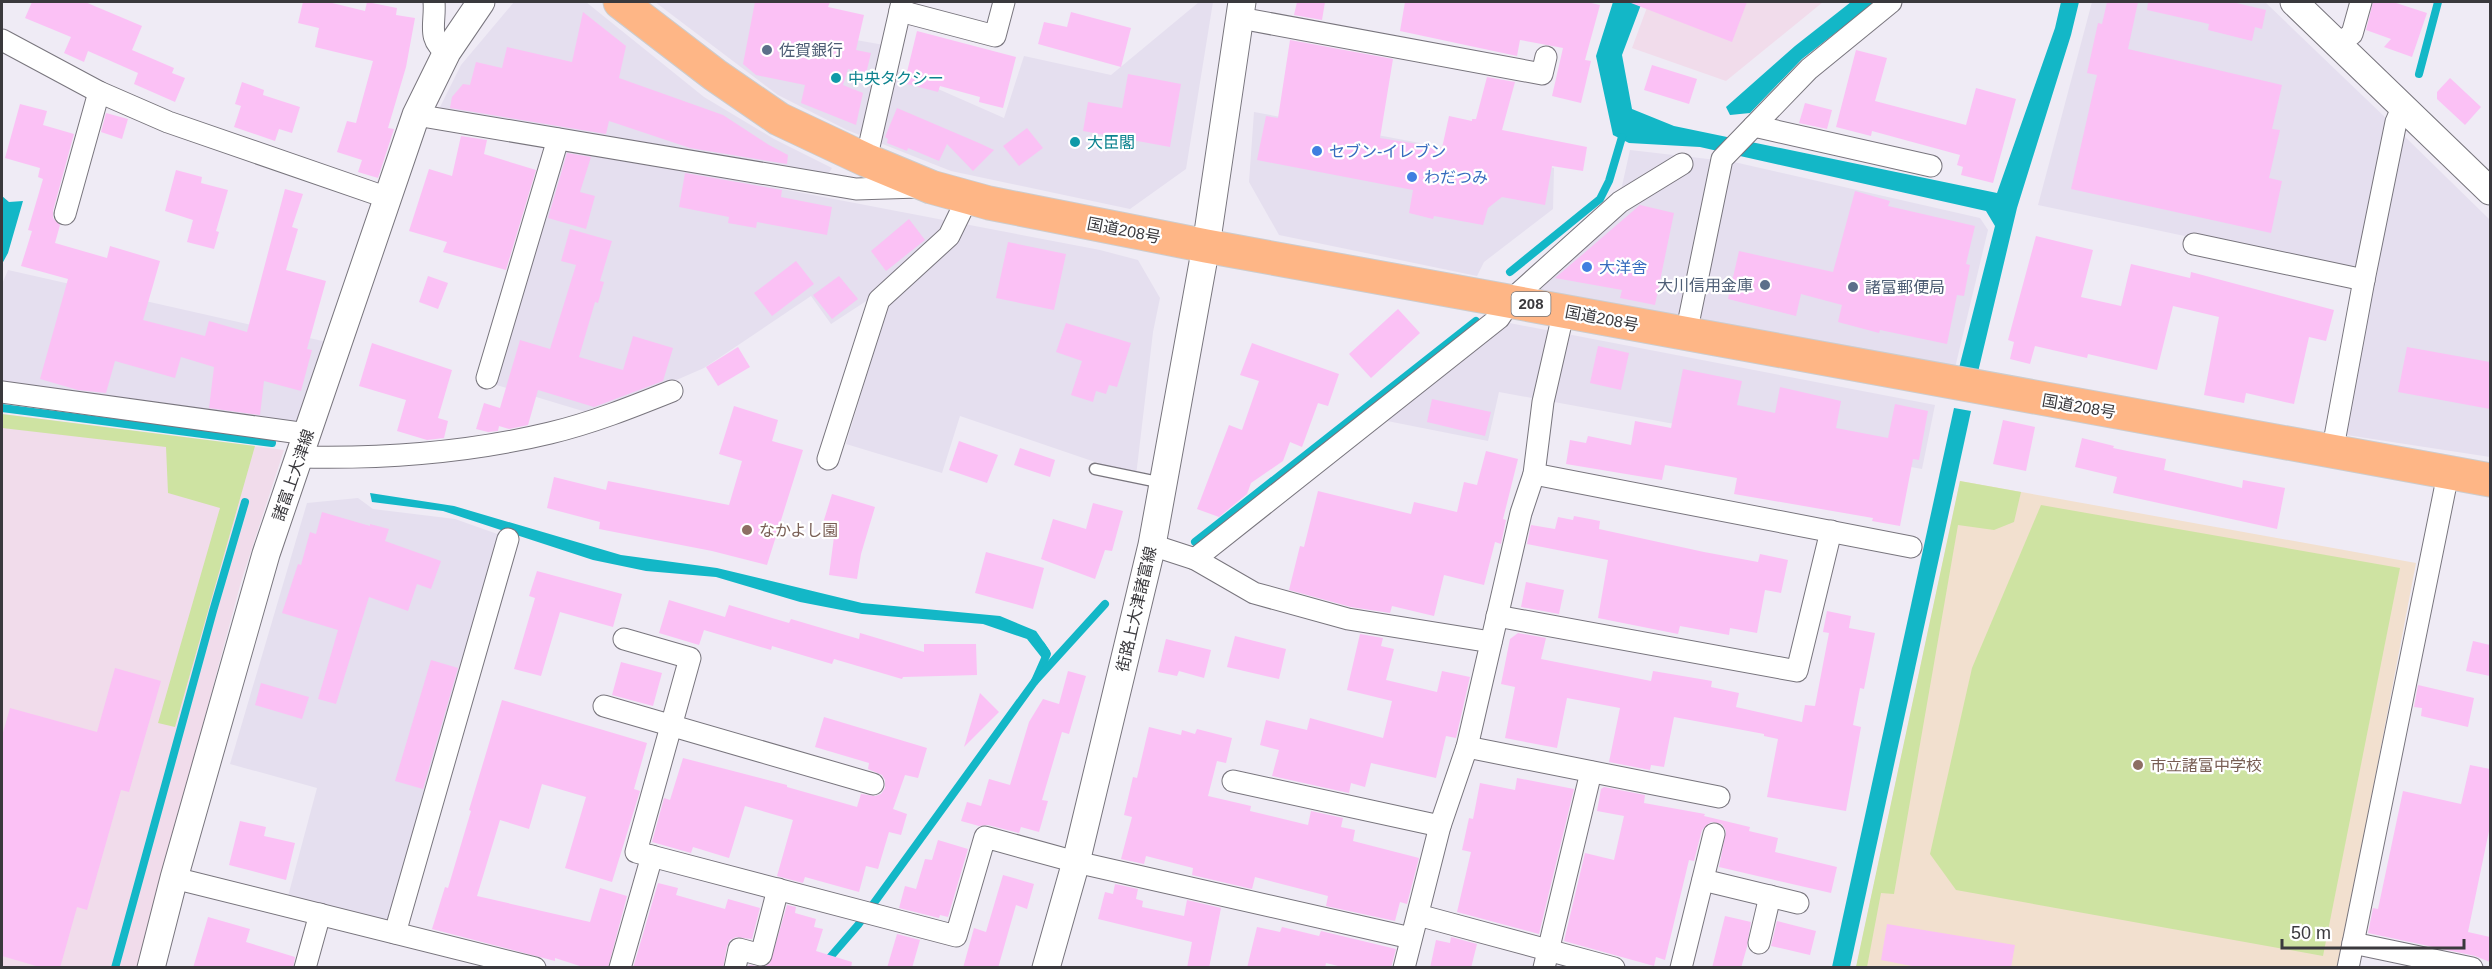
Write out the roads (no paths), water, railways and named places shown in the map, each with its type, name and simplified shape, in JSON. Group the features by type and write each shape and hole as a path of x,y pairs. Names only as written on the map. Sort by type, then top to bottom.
{"highway":[{"name":"国道208号","path":"620,2 715,75 779,119 866,160 931,187 968,197 1206,246 2490,480"}],"street":[{"path":"434,2 436,16 433,36 437,46 447,52"},
{"name":"諸富上大津線","path":"152,968 174,878 266,554 303,445 416,115 447,52 481,2"},
{"path":"866,160 901,6 995,36 1004,2"},
{"path":"1686,334 1722,159 1809,69 1892,2"},
{"path":"2294,2 2490,191"},
{"path":"2338,44 2352,34 2361,2"},
{"path":"1241,10 1542,74 1545,57"},
{"name":"街路上大津諸富線","path":"1046,968 1076,862 1152,545 1206,246 1241,10"},
{"path":"2,40 99,92 168,122 388,198"},
{"path":"65,214 99,92"},
{"path":"2332,453 2396,122 2403,106"},
{"path":"416,115 856,189 931,187"},
{"path":"1751,130 1931,166"},
{"path":"487,378 558,139"},
{"path":"1195,559 1499,318 1511,300 1620,202 1682,164"},
{"path":"828,459 879,300 950,236 968,197"},
{"path":"2194,244 2364,280"},
{"path":"1404,968 1440,826 1467,747 1521,513 1534,474 1543,402 1564,310"},
{"path":"2,392 303,445 362,458 426,454 489,446 552,432 612,414 672,391"},
{"path":"1534,474 1911,547"},
{"path":"2348,968 2448,474"},
{"path":"1497,616 1797,671 1831,531"},
{"path":"395,933 507,539"},
{"path":"1152,545 1195,559 1254,592 1348,619 1491,642"},
{"path":"624,639 690,658 636,852 956,936 985,837 1076,862 1412,938"},
{"path":"603,706 873,784"},
{"path":"1467,747 1719,797"},
{"path":"1546,959 1591,772"},
{"path":"1233,781 1440,826"},
{"path":"1682,968 1714,834"},
{"path":"620,968 652,856"},
{"path":"174,878 395,933 471,960 535,968"},
{"path":"1703,880 1798,903"},
{"path":"735,968 739,949 761,955 778,889"},
{"path":"1759,943 1770,896"},
{"path":"305,968 320,914"},
{"path":"1418,915 1546,959 1614,968"},
{"path":"2353,943 2472,968"}],"lane":[{"path":"1095,469 1164,483"}],"water":[{"path":"1613,2 1642,2 1622,55 1632,109 1674,126 1997,193 2055,28 2061,2 2079,2 2071,35 2017,208 1978,372 1959,368 1995,226 1986,211 1700,147 1629,143 1613,135 1596,56"},
{"path":"1851,2 1875,2 1802,59 1750,113 1730,115 1726,107 1795,46"},
{"path":"2,196 9,202 23,201 8,253 2,264"},
{"path":"1954,408 1971,411 1850,967 1832,967"},
{"path":"370,493 454,506 621,555 717,568 862,603 1000,616 1036,631 1050,651 1042,658 1027,639 983,624 862,614 800,602 716,577 646,571 593,560 443,511 372,502"}],"waterway":[{"path":"2419,74 2438,2"},
{"path":"1510,272 1600,199 1609,181 1622,137"},
{"path":"1195,542 1476,321"},
{"path":"2,408 272,443"},
{"path":"115,968 245,502"},
{"path":"826,962 858,925 1035,681 1105,604"},
{"path":"1035,681 1047,654 1041,645"}],"place":[{"name":"佐賀銀行","path":"767,50"},
{"name":"中央タクシー","path":"836,78"},
{"name":"大臣閣","path":"1075,142"},
{"name":"セブン-イレブン","path":"1317,151"},
{"name":"わだつみ","path":"1412,177"},
{"name":"大洋舎","path":"1587,267"},
{"name":"大川信用金庫","path":"1765,285"},
{"name":"諸富郵便局","path":"1853,287"},
{"name":"なかよし園","path":"747,530"},
{"name":"市立諸富中学校","path":"2138,765"}]}
